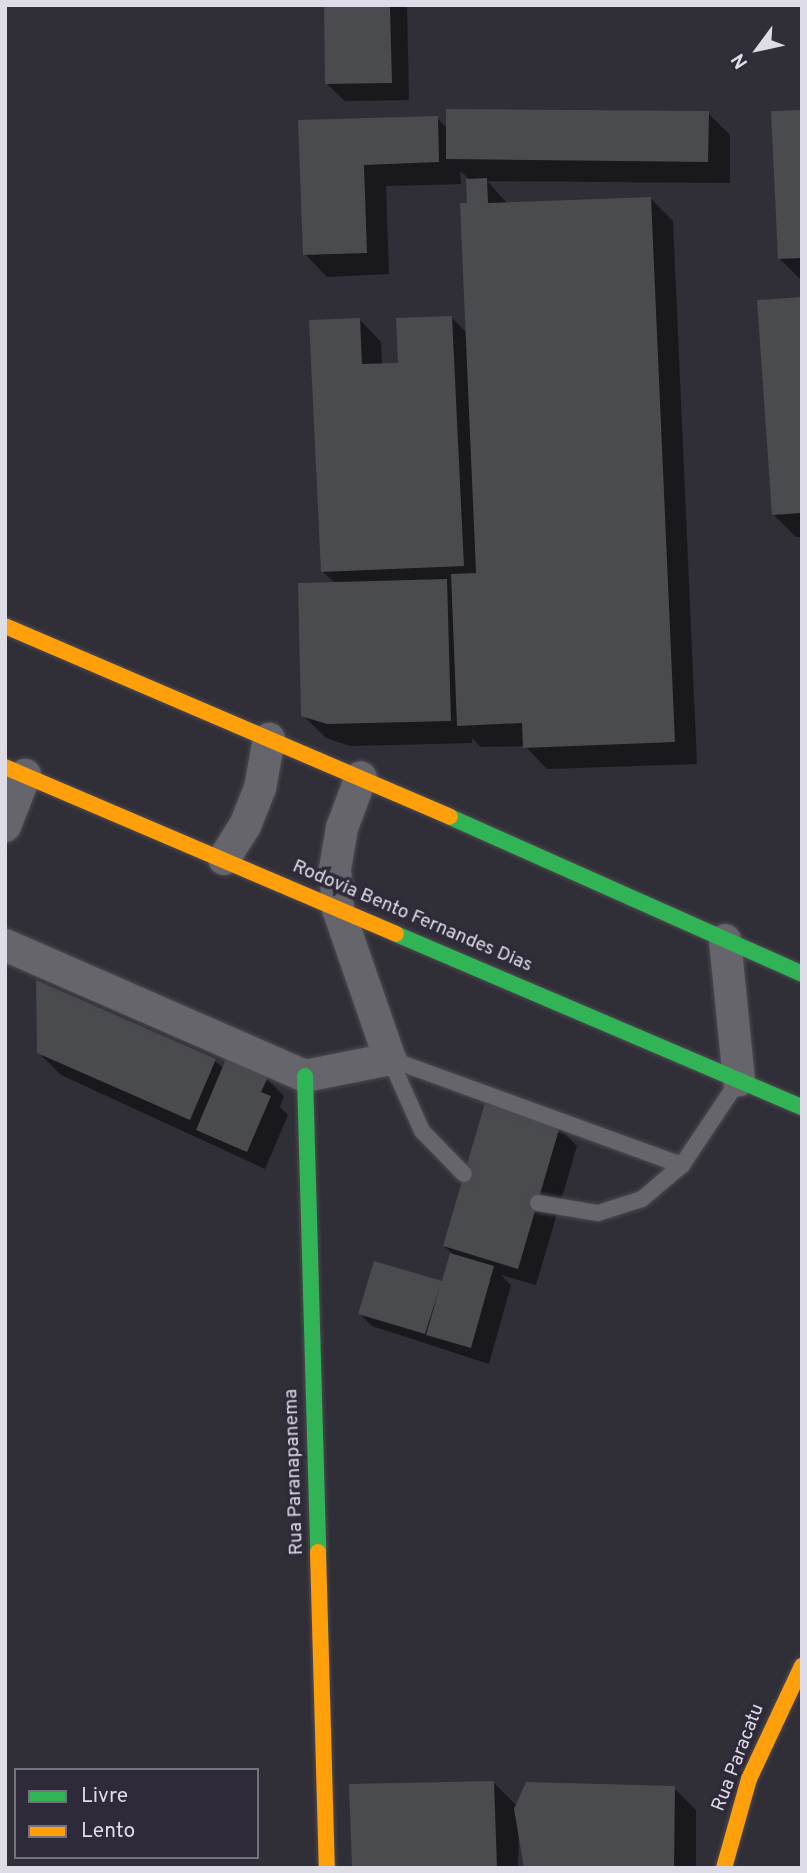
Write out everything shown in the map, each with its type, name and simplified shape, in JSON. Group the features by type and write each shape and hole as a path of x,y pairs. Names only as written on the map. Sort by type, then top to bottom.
{"main road":[{"path":"5,626 360,777 802,974"},
{"name":"Rodovia Bento Fernandes Dias","path":"15,771 802,1107"},
{"name":"Rua Paranapanema","path":"305,1076 327,1868"},
{"name":"Rua Paracatu","path":"724,1868 749,1779 802,1666"}],"street":[{"path":"224,859 245,826 260,788 269,739"},
{"path":"5,826 15,771"},
{"path":"5,944 305,1076 390,1059 338,909 335,869 342,828 360,777"},
{"path":"724,940 739,1080"}],"lane":[{"path":"390,1059 682,1165"},
{"path":"390,1059 422,1131 464,1174"},
{"path":"537,1202 598,1213 642,1199 682,1165 739,1080"}],"building":[{"path":"324,5 390,5 392,83 325,84"},
{"path":"446,109 709,111 708,162 446,159"},
{"path":"802,110 802,258 778,259 771,111"},
{"path":"438,116 439,162 364,165 367,253 303,255 298,120"},
{"path":"487,178 488,203 651,197 675,742 523,748 522,723 457,726 451,574 476,573 460,203 467,203 466,179"},
{"path":"802,297 802,513 772,515 757,300"},
{"path":"452,316 464,566 321,572 309,320 360,318 362,364 398,363 396,318"},
{"path":"447,579 451,721 327,724 301,716 298,583"},
{"path":"36,980 216,1059 190,1120 37,1053"},
{"path":"226,1059 268,1077 261,1092 271,1096 247,1152 196,1130"},
{"path":"485,1103 560,1126 518,1269 443,1246"},
{"path":"450,1253 494,1266 471,1348 426,1335 440,1286 425,1334 358,1314 374,1261 442,1281"},
{"path":"494,1781 497,1868 352,1868 349,1784"},
{"path":"526,1782 675,1786 674,1868 524,1868 514,1809"}],"traffic: fast":[{"path":"450,817 802,974"},
{"path":"396,934 802,1107"},
{"path":"305,1076 318,1552"}],"traffic: slow":[{"path":"5,626 450,817"},
{"path":"5,767 396,934"},
{"path":"318,1552 327,1868"},
{"path":"724,1868 749,1779 802,1666"}]}
